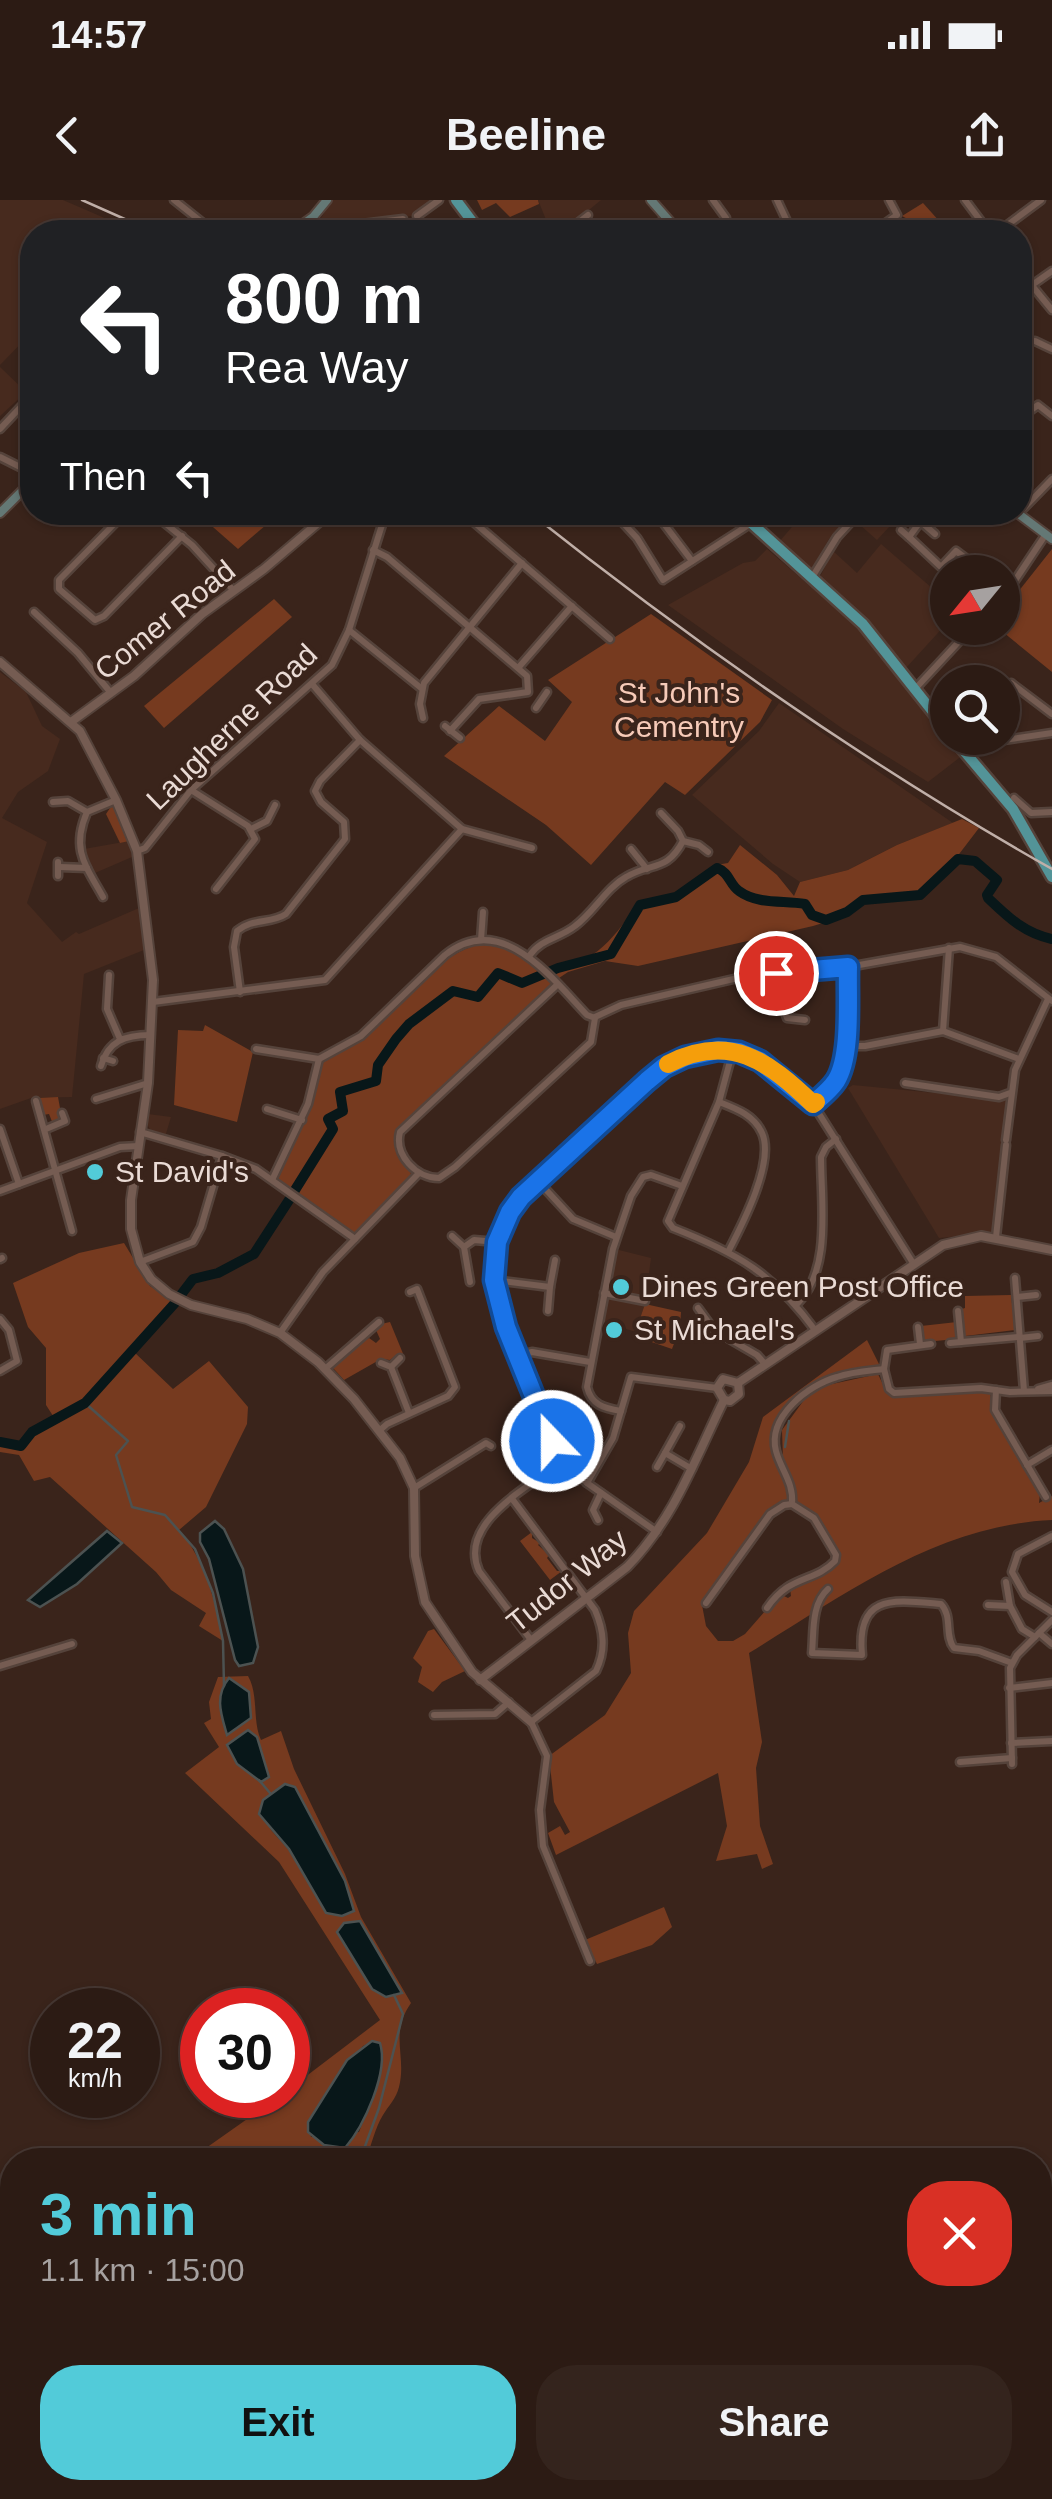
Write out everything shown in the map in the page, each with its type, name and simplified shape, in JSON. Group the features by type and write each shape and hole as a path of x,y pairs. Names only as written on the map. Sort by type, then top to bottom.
{"main road":[{"path":"456,200 470,219"},
{"path":"650,200 669,220"},
{"path":"0,512 20,491"},
{"path":"751,525 863,624 930,708"},
{"path":"970,755 1011,799 1052,877"}],"street":[{"path":"174,200 199,220"},
{"path":"416,216 439,200"},
{"path":"714,200 726,218"},
{"path":"889,200 897,214 889,220"},
{"path":"964,200 980,220"},
{"path":"1014,220 1041,200"},
{"path":"581,220 588,214"},
{"path":"663,220 666,217"},
{"path":"391,220 403,219"},
{"path":"1052,271 1032,286 1052,310"},
{"path":"1035,341 1052,349"},
{"path":"1032,409 1038,405 1052,416"},
{"path":"0,430 20,408"},
{"path":"1032,499 1052,479"},
{"path":"113,525 59,580 59,589 94,620 104,616 182,536"},
{"path":"168,525 235,592"},
{"name":"Comer Road","path":"71,722 315,525"},
{"name":"Laugherne Road","path":"137,851 146,848 191,790 332,665 348,630 382,525"},
{"path":"477,525 610,639"},
{"path":"625,525 663,580 748,525"},
{"path":"665,525 692,562"},
{"path":"810,580 848,525"},
{"path":"909,536 918,525"},
{"path":"924,525 936,534"},
{"path":"901,530 930,556"},
{"path":"1020,575 1049,536"},
{"path":"373,550 387,557 518,667 526,676 529,691"},
{"path":"423,718 421,688 522,563"},
{"path":"518,667 572,606"},
{"path":"32,611 60,635 111,693"},
{"path":"348,630 421,688"},
{"path":"915,689 956,645"},
{"path":"0,662 80,732 116,800 137,851 153,1002 131,1229 140,1262 150,1279 169,1294 280,1333 325,1368 400,1458 414,1488 414,1556 425,1602 464,1664 531,1722 547,1756 540,1810 543,1846 590,1961"},
{"path":"312,684 360,740 462,828 532,848"},
{"path":"1020,687 1052,714"},
{"path":"460,738 447,728 479,699 529,691 544,696 536,708"},
{"path":"1020,737 1052,733"},
{"path":"240,992 234,947 238,930 255,921 281,918 345,839 344,822 321,802 315,791 360,740"},
{"path":"191,790 252,829 255,839 219,887 229,890"},
{"path":"62,791 57,801 80,805 87,812"},
{"path":"1011,799 1031,813 1052,812"},
{"path":"87,812 116,800"},
{"path":"252,829 267,821 275,805"},
{"path":"87,812 78,843 86,868 103,897"},
{"path":"660,813 678,830 683,841 708,852"},
{"path":"153,1002 325,980 462,828"},
{"path":"530,955 536,945 578,924 620,881 667,862 683,841"},
{"path":"631,849 647,869"},
{"path":"58,876 59,864 86,868"},
{"path":"90,894 98,888"},
{"path":"481,940 482,912"},
{"path":"257,1049 319,1060 362,1036 451,950 481,940 497,941 530,955 595,1018"},
{"path":"943,1031 949,948"},
{"path":"595,1018 620,1006 738,978 848,967 949,948 975,949 996,957 1050,1000 1019,1059 1011,1092 996,1237"},
{"path":"813,1104 839,1077 845,1046 848,967"},
{"path":"785,973 782,1011 787,1018 805,1020"},
{"path":"112,981 108,1010 120,1040"},
{"path":"558,984 400,1132 399,1148 419,1174 434,1179 455,1167 584,1050 594,1034 595,1018"},
{"path":"845,1046 866,1046 943,1031 1019,1059"},
{"path":"113,1061 102,1062 112,1044 130,1035 150,1035"},
{"path":"733,1050 719,1102 668,1218 671,1226 728,1252 767,1276 815,1330"},
{"path":"658,1532 587,1483 564,1460 552,1441 497,1301 497,1242 510,1212 537,1180 664,1067 705,1052 733,1050 760,1061 813,1104 913,1263"},
{"path":"273,1178 302,1120 319,1060"},
{"path":"905,1082 999,1096 1011,1092"},
{"path":"96,1098 148,1084"},
{"path":"36,1101 72,1231"},
{"path":"719,1102 749,1116 762,1131 766,1149 749,1207 728,1252"},
{"path":"267,1109 302,1120"},
{"path":"46,1129 65,1122 62,1113"},
{"path":"0,1129 19,1184"},
{"path":"140,1132 222,1156 273,1178 354,1239"},
{"path":"796,1305 814,1284 820,1241 822,1157 836,1139"},
{"path":"0,1191 120,1147 138,1146"},
{"path":"140,1262 193,1242 222,1156"},
{"path":"280,1333 312,1285 419,1174"},
{"path":"621,1411 599,1406 589,1395 590,1362 616,1236 642,1177 651,1174 682,1186"},
{"path":"537,1180 573,1220 616,1236"},
{"path":"452,1236 464,1247 470,1282"},
{"name":"Tudor Way","path":"738,1383 913,1263 955,1240 996,1237 1052,1250"},
{"path":"464,1247 474,1240 497,1242"},
{"path":"548,1311 556,1260"},
{"path":"469,1272 478,1271"},
{"path":"1015,1278 1028,1391"},
{"path":"494,1280 550,1286"},
{"path":"380,1431 448,1396 455,1387 418,1289"},
{"path":"1014,1292 1036,1295"},
{"path":"604,1293 645,1302"},
{"path":"698,1308 714,1330 742,1345 765,1364"},
{"path":"958,1311 961,1342"},
{"path":"0,1319 9,1330 17,1360 0,1371"},
{"path":"325,1368 378,1322"},
{"path":"918,1328 920,1344"},
{"path":"370,1330 377,1340"},
{"path":"950,1343 1038,1336"},
{"path":"931,1344 887,1350 886,1382 894,1392 1052,1388"},
{"path":"518,1356 532,1352 590,1362"},
{"path":"391,1367 400,1358"},
{"path":"382,1362 391,1367 410,1414"},
{"path":"792,1504 792,1487 775,1445 779,1422 795,1402 834,1377 884,1369"},
{"path":"587,1483 606,1454 627,1380 635,1376 718,1388 724,1400"},
{"name":"Tudor Way","path":"480,1680 627,1568 658,1532 724,1400 735,1398 740,1388 728,1378 718,1388"},
{"path":"996,1390 995,1410 1046,1497"},
{"path":"657,1467 680,1426"},
{"path":"414,1488 486,1443 491,1446"},
{"path":"1027,1464 1052,1450"},
{"path":"665,1453 692,1469"},
{"path":"532,1640 479,1571 474,1542 478,1530 564,1460"},
{"path":"598,1520 593,1510 601,1492"},
{"path":"512,1500 595,1610 603,1632 601,1660 590,1678 531,1722"},
{"path":"706,1602 770,1514 792,1504 814,1518 836,1558 831,1566 797,1580 767,1608"},
{"path":"1051,1538 1018,1554 1012,1572 1025,1595 1052,1612"},
{"path":"1006,1582 1010,1606 1022,1629 1052,1644"},
{"path":"828,1590 819,1597 812,1653 862,1655 863,1623 872,1608 882,1603 932,1603 942,1604 948,1611 948,1634 954,1648 979,1651 1012,1664"},
{"path":"988,1605 1010,1606"},
{"path":"960,1762 1012,1761 1012,1664 1052,1620"},
{"path":"0,1666 72,1644"},
{"path":"1009,1688 1051,1686"},
{"path":"434,1716 495,1714 509,1702"},
{"path":"1012,1742 1052,1741"}],"shaded area":[{"path":"0,200 63,200 109,220 20,220 20,344 0,365"},
{"path":"332,200 434,200 417,215 320,220"},
{"path":"538,200 601,200 577,220 546,220"},
{"path":"0,367 20,386 20,398 0,416"},
{"path":"794,525 842,525 807,570 779,542"},
{"path":"860,525 891,525 877,540"},
{"path":"881,544 930,586 930,642 905,669 867,621 820,577 833,551 857,573"},
{"path":"767,549 859,628 930,718 930,755 963,755 928,782 843,729 668,605 743,563 755,561"},
{"path":"0,672 26,692 42,726 60,739 48,771 18,792 2,818 47,842 27,903 62,942 76,932 139,908 144,950 84,974 72,1097 31,1098 0,1109"},
{"path":"779,703 953,823 848,870 800,882 773,864 692,795 759,731"},
{"path":"129,841 132,857 95,873 84,849"},
{"path":"853,1085 1007,1100 992,1233 939,1238 848,1088"},
{"path":"148,1114 171,1117 165,1137 152,1133 147,1124"},
{"path":"615,1249 651,1258 645,1304 636,1332 600,1321"},
{"path":"215,1521 224,1529 243,1569 258,1647 253,1663 239,1666 235,1660 209,1559 200,1542 200,1533"},
{"path":"107,1531 122,1543 77,1584 40,1607 28,1600"},
{"path":"229,1678 249,1692 251,1718 227,1735 220,1698"},
{"path":"248,1730 257,1737 269,1777 261,1782 237,1764 227,1745"},
{"path":"285,1784 295,1787 345,1881 354,1911 342,1916 326,1913 289,1849 259,1814 263,1800"},
{"path":"360,1921 402,1993 386,1997 372,1989 337,1932 344,1923"},
{"path":"372,2041 380,2043 382,2055 378,2083 367,2113 345,2148 324,2145 308,2132 308,2122 347,2060"}],"green space":[{"path":"477,200 538,200 539,204 510,217 496,203 482,210"},
{"path":"923,203 938,220 909,220 902,216"},
{"path":"211,525 266,525 238,549"},
{"path":"1052,549 1052,672 1019,645 1020,589"},
{"path":"274,599 292,617 164,728 144,706"},
{"name":"St John's Cementry","path":"651,614 772,700 760,722 685,795 665,782 591,865 546,825 444,756 499,706 545,741 572,702 548,680"},
{"path":"112,805 129,841 120,843 106,814"},
{"path":"962,819 979,828 920,895 863,900 849,915 813,926 638,966 605,961 559,978 547,967 577,963 590,956 612,938 639,902 676,893 716,865 728,863 740,845 777,875 794,896 800,882 848,870"},
{"path":"489,942 526,955 551,980 550,987 399,1128 395,1145 411,1175 358,1232 350,1232 278,1179 307,1113 321,1058 364,1038 452,956"},
{"path":"205,1025 253,1052 237,1122 174,1105 178,1030 203,1031"},
{"path":"58,1097 62,1119 53,1124 49,1114 43,1115 38,1098"},
{"path":"124,1243 150,1286 175,1303 134,1352 173,1389 209,1361 248,1407 247,1424 206,1507 179,1530 203,1568 223,1641 199,1626 206,1613 171,1590 50,1477 34,1481 19,1455 0,1452 0,1442 21,1446 32,1432 55,1419 46,1405 46,1348 28,1327 13,1283 79,1253"},
{"path":"1011,1295 1015,1330 965,1336 965,1296"},
{"path":"645,1304 681,1312 672,1349 634,1336"},
{"path":"390,1322 404,1356 381,1359 344,1380 333,1368 369,1338 376,1343 380,1339 376,1330"},
{"path":"957,1322 956,1339 925,1342 921,1326"},
{"path":"867,1340 880,1366 839,1374 797,1398 772,1436 789,1498 771,1510 702,1605 706,1626 718,1641 733,1641 745,1634 780,1594 788,1598 790,1588 826,1573 839,1556 812,1511 797,1503 783,1459 782,1430 804,1400 823,1386 878,1374 887,1393 894,1395 990,1391 992,1411 1040,1493 1039,1503 1052,1496 1052,1520 1010,1525 931,1549 856,1587 749,1653 762,1742 756,1768 760,1826 773,1864 762,1869 757,1854 716,1861 727,1826 718,1773 556,1855 548,1833 560,1826 565,1835 570,1832 554,1802 549,1756 605,1715 631,1673 628,1633 634,1611 707,1533 749,1462 763,1417"},
{"path":"532,1532 532,1538 540,1543 557,1571 562,1571 550,1580 520,1541"},
{"path":"434,1629 465,1671 442,1682 433,1692 418,1682 422,1667 413,1658 428,1631"},
{"path":"248,1676 261,1740 281,1731 294,1769 345,1874 361,1917 411,2003 401,2025 399,2087 370,2148 206,2148 248,2118 310,2118 310,2073 380,2020 279,1862 185,1773 219,1747 204,1723 211,1719 209,1702 218,1677","holes":["269,1828 353,1911 326,1913 288,1849","380,2043 376,2088 359,2132 311,2137 308,2121 363,2046"]},
{"path":"664,1907 672,1927 652,1945 597,1964 585,1940"}],"waterway":[{"path":"295,1190 333,1129 328,1119 343,1111 340,1092 376,1081 378,1065 409,1024 453,991 478,997 498,973 522,983 558,968 611,954 640,905 676,897 717,868 746,895 805,904 812,915 826,920 863,900 920,895 958,859 975,861 997,880 988,898 1025,928 1052,939"},
{"path":"180,1296 193,1279 218,1273 254,1254 291,1197"},
{"path":"0,1442 21,1446 32,1432 85,1403 175,1303"},
{"path":"85,1403 128,1441 116,1455 132,1507 165,1515 195,1549 213,1593 223,1641 224,1686"},
{"path":"785,1447 789,1421"},
{"path":"259,1780 270,1793"},
{"path":"364,2148 403,2014 394,1995"}],"railway":[{"path":"82,200 127,220"},
{"path":"546,525 784,701 916,788 1052,869"}],"slow traffic":[{"path":"668,1064 705,1052 739,1052 760,1061 813,1104 816,1102"}],"place":[{"name":"St David's","path":"95,1172"},
{"name":"Dines Green Post Office","path":"621,1287"},
{"name":"St Michael's","path":"614,1330"}],"route":[{"path":"552,1441 497,1301 497,1242 510,1212 537,1180 647,1081 685,1057 733,1050 760,1061 813,1104 827,1092 839,1077 845,1046 848,967 776,973"}]}
